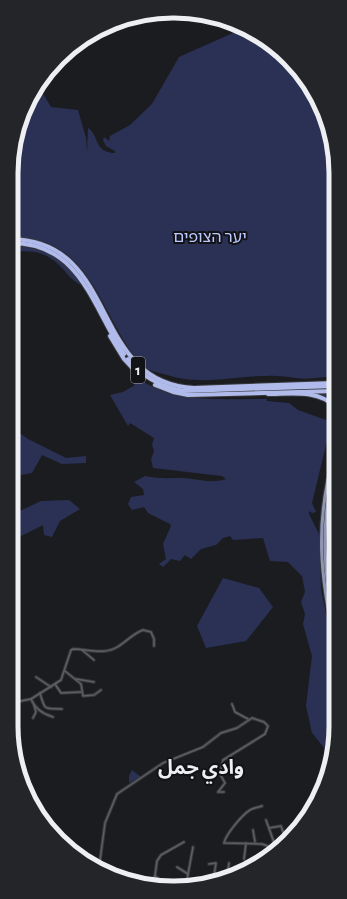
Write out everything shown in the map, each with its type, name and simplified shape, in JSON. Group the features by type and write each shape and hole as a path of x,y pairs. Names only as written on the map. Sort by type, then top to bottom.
{"highway":[{"name":"1","path":"18,240 27,241 61,254 74,265 89,284 128,356 141,369 156,379 174,386 194,388 308,384 329,382"},
{"name":"1","path":"18,244 36,247 63,260 80,277 118,344 131,363 146,376 167,387 196,392 329,386"},
{"path":"97,305 120,353 134,370 144,379 173,392 188,395 329,391"},
{"path":"215,394 313,395 329,402"}],"main road":[{"path":"329,476 324,497 321,544 324,588 329,613"},
{"path":"329,494 326,509 324,548 329,601"}],"street":[{"path":"18,702 31,699 61,680 71,650 98,652 115,648 143,630 152,632 154,646"},
{"path":"82,650 94,660"},
{"path":"65,671 81,684 82,696 94,695 100,690"},
{"path":"36,677 51,687"},
{"path":"76,679 94,682"},
{"path":"55,684 59,691 64,694 81,692"},
{"path":"40,693 46,708 49,710 62,709"},
{"path":"31,699 36,712 33,718"},
{"path":"232,704 234,711 238,715 249,720"},
{"path":"34,705 45,716 52,717"},
{"path":"100,862 105,823 117,794 163,763 202,747 221,733 237,728 249,720 256,718 264,722 267,724 268,729 265,734 223,760 220,774 225,783 218,792 224,792"},
{"path":"262,806 250,810 225,836 224,843 255,843 270,847"},
{"path":"266,820 274,844"},
{"path":"269,828 281,826 284,834"},
{"path":"253,830 255,843"},
{"path":"152,880 155,876 158,861 161,856 184,842"},
{"path":"244,859 246,843"},
{"path":"187,881 193,847"},
{"path":"209,864 216,863 214,876"},
{"path":"228,871 229,863"},
{"path":"177,867 188,874"},
{"path":"155,876 161,881"}],"green space":[{"name":"יער הצופים","path":"236,32 260,44 276,57 297,79 313,105 324,133 329,163 329,377 301,379 278,376 253,376 216,380 192,380 149,370 140,363 128,348 100,297 79,266 66,254 51,245 33,239 18,238 19,153 26,124 42,91 51,107 78,110 86,138 87,152 88,128 92,131 103,150 115,153 115,151 106,146 103,140 104,137 109,141 110,136 130,125 152,104 179,57"},
{"path":"18,246 35,249 52,255 66,266 83,285 74,281 55,261 44,255 24,251 18,252"},
{"path":"139,379 169,393 185,396 217,399 267,399 267,401 289,403 298,410 329,420 329,438 326,445 312,503 316,512 312,513 309,511 319,534 321,590 329,627 329,736 327,751 312,733 306,706 312,656 303,624 305,614 301,602 305,592 302,576 288,562 270,561 263,538 233,540 230,536 223,538 216,545 201,549 191,559 185,555 180,561 171,559 163,567 159,564 166,559 163,544 171,526 170,524 148,513 144,507 132,510 128,504 131,497 144,495 143,489 134,482 145,476 210,481 226,479 222,476 153,468 151,459 154,451 152,445 154,438 130,423 128,426 110,395 123,392 135,385 133,383"},
{"path":"312,392 329,393 329,399"},
{"path":"18,432 28,439 66,458 86,456 86,463 62,464 42,455 32,473 18,476"},
{"path":"69,500 80,509 60,521 52,537 44,535 43,525 18,538 18,512 41,501"},
{"path":"223,578 259,588 273,607 246,641 206,648 197,626"},
{"path":"132,770 141,777 129,783 129,776"}],"district":[{"name":"وادي جمل","path":"201,767"}]}
